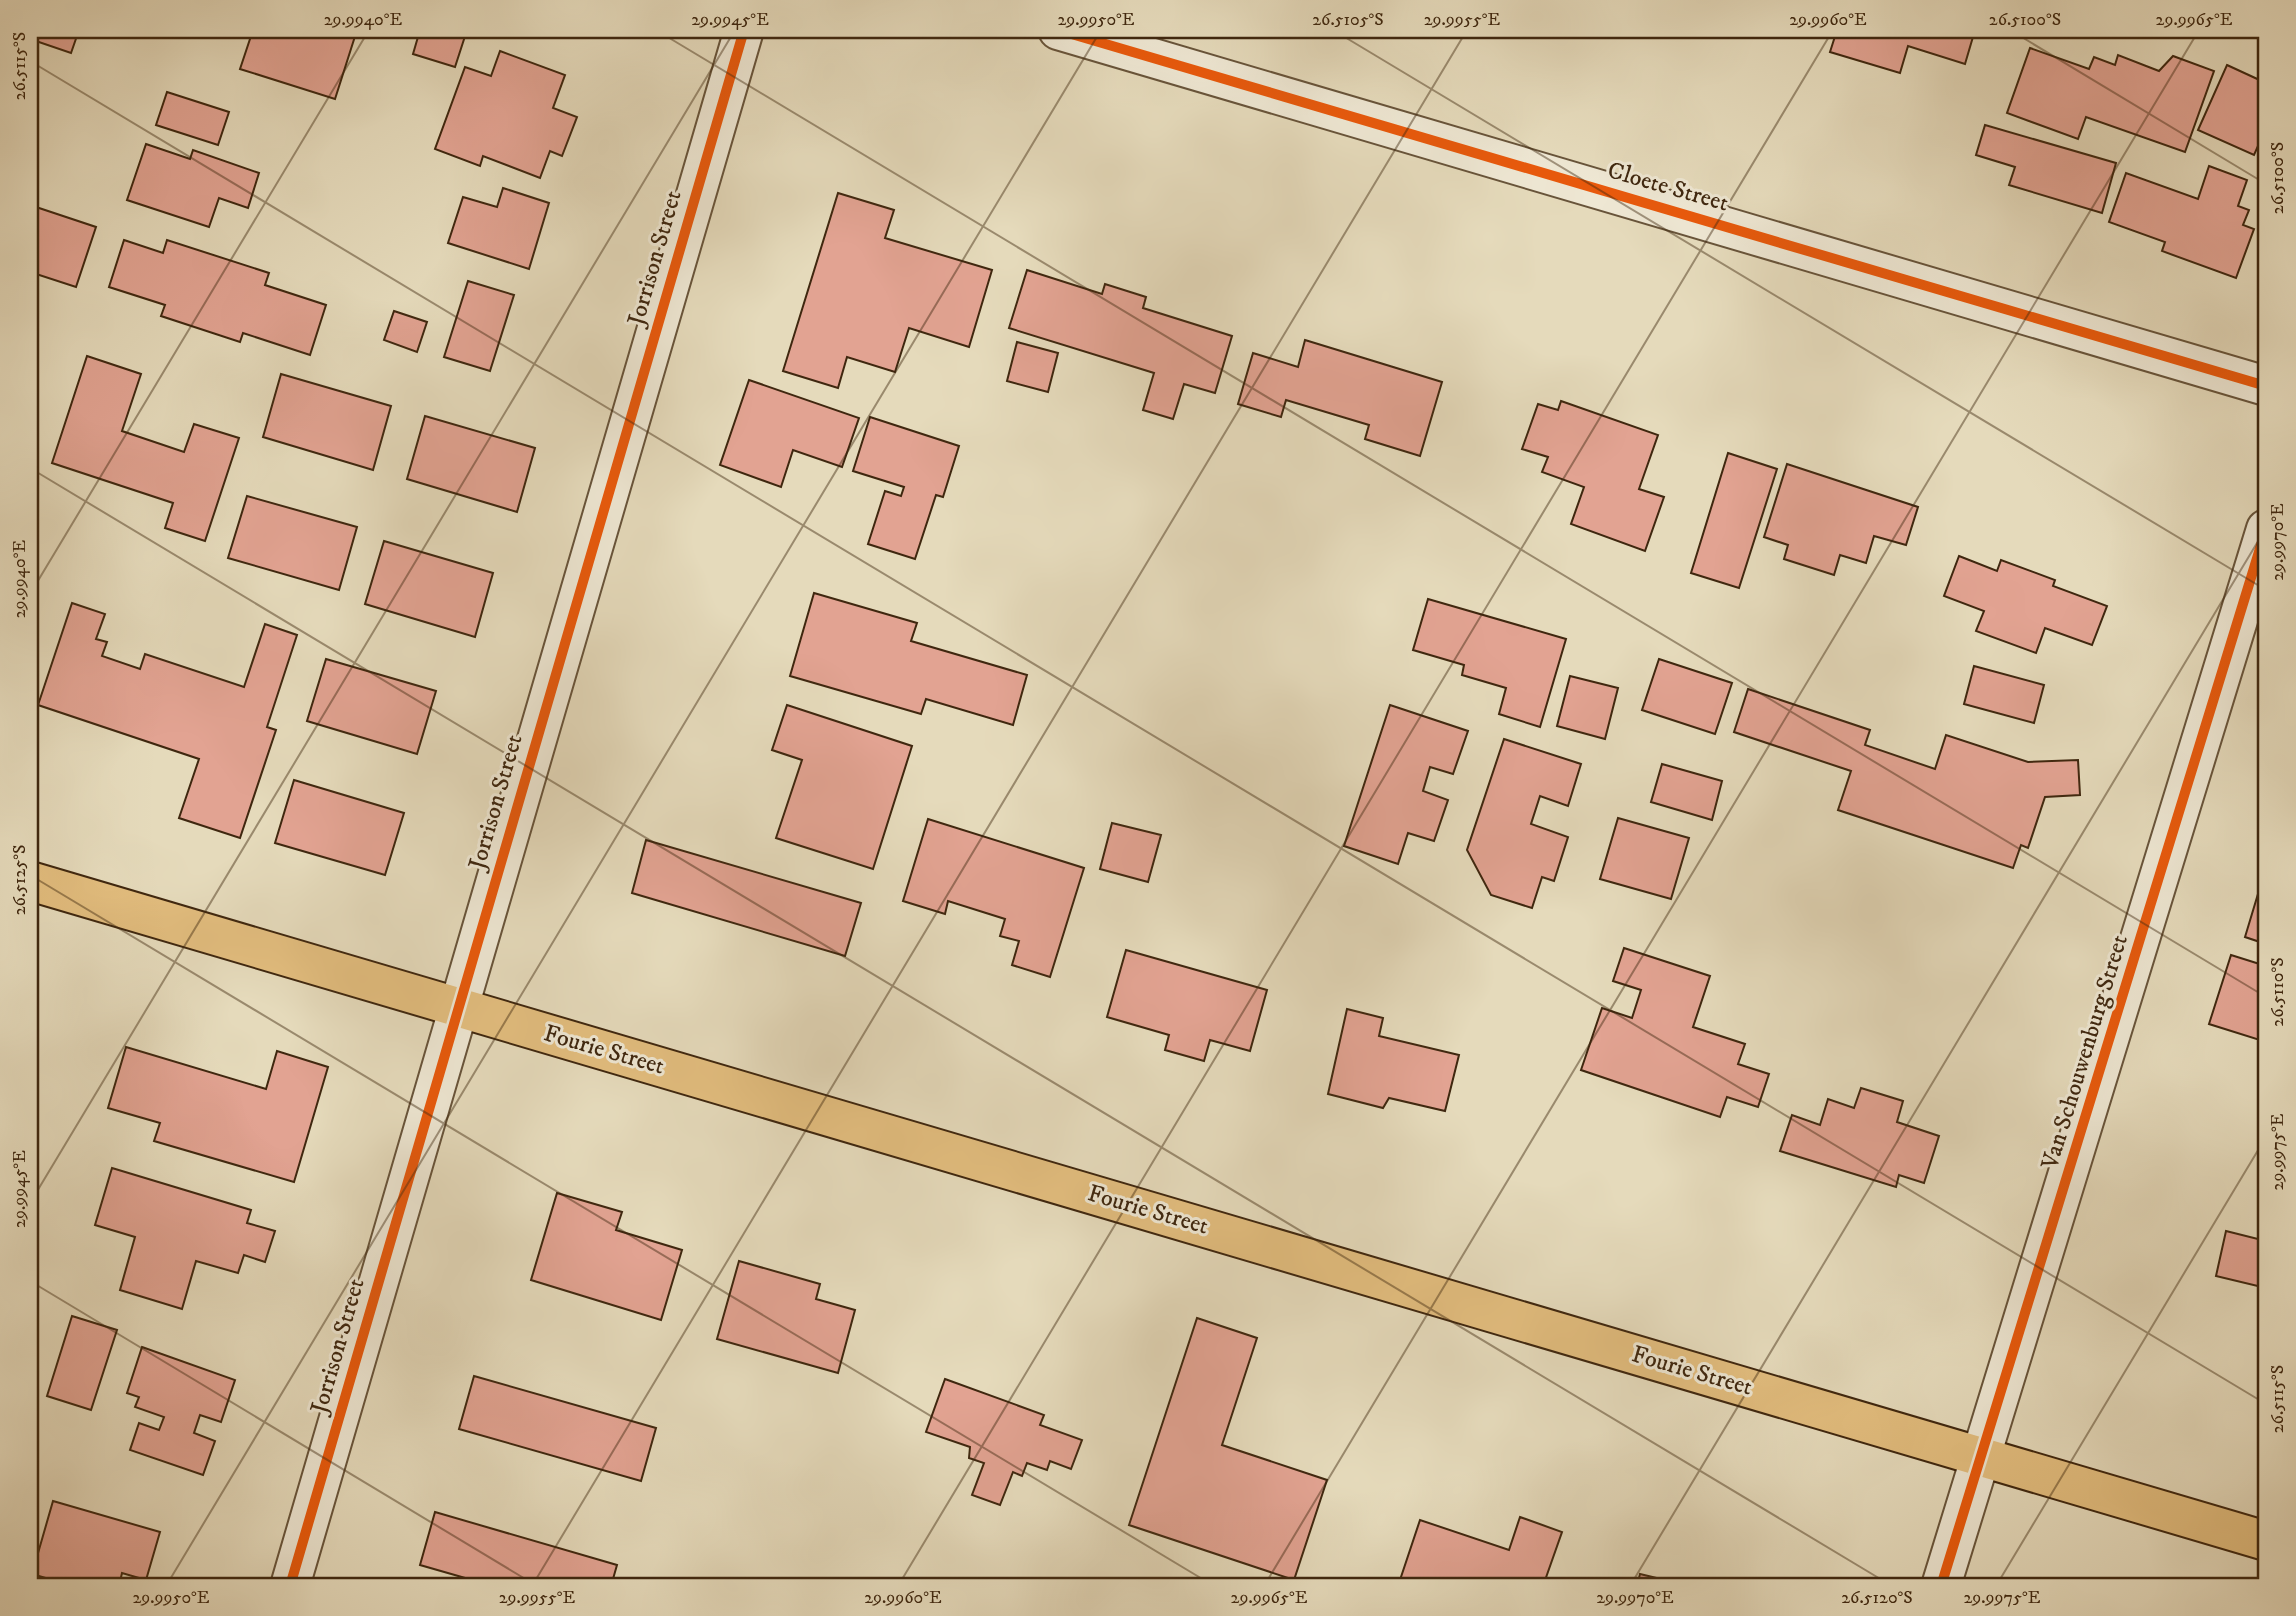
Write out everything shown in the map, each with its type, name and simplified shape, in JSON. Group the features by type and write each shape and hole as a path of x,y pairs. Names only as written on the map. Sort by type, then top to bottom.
{"highway":[{"name":"Fourie Street","path":"30,881 2266,1541"}],"street":[{"name":"Jorrison Street","path":"290,1586 744,30"},
{"name":"Cloete Street","path":"1058,30 2266,386"},
{"name":"Van Schouwenburg Street","path":"1941,1586 2266,529"}],"building":[{"path":"30,30 79,30 71,53 30,39"},
{"path":"253,30 357,30 335,99 240,69"},
{"path":"420,30 467,30 455,67 413,54"},
{"path":"1837,30 1975,30 1965,64 1908,46 1900,73 1830,52"},
{"path":"2030,48 2089,69 2094,57 2115,65 2118,55 2159,71 2173,56 2214,71 2185,152 2086,117 2078,139 2007,113"},
{"path":"500,51 565,75 553,108 577,117 562,156 550,151 540,178 483,156 480,166 435,149 465,67 491,76"},
{"path":"2227,65 2266,83 2266,128 2254,155 2198,130"},
{"path":"167,92 229,112 218,145 156,125"},
{"path":"1985,125 2116,163 2102,213 2009,185 2015,167 1976,155"},
{"path":"146,144 190,159 193,150 259,173 248,208 219,198 209,227 127,200"},
{"path":"2209,166 2247,180 2238,206 2249,210 2243,225 2254,229 2236,278 2162,251 2165,242 2109,222 2126,173 2198,199"},
{"path":"503,188 549,203 529,269 448,243 463,197 497,207"},
{"path":"838,193 894,210 885,238 992,270 969,347 909,328 895,372 847,357 838,388 783,371"},
{"path":"30,205 96,227 76,287 30,272"},
{"path":"124,240 163,253 167,240 269,273 265,285 326,305 310,355 243,333 240,342 161,316 165,305 109,287"},
{"path":"1027,270 1102,294 1105,284 1146,297 1143,308 1232,336 1215,393 1184,384 1173,419 1143,410 1154,373 1009,328"},
{"path":"468,281 514,295 490,371 444,357"},
{"path":"394,311 427,322 417,352 384,340"},
{"path":"1305,340 1442,382 1420,456 1365,439 1369,425 1286,400 1281,417 1238,404 1253,353 1298,367"},
{"path":"1017,342 1058,353 1048,392 1007,381"},
{"path":"87,356 141,374 122,431 184,452 194,424 239,438 205,541 165,528 173,503 52,463"},
{"path":"281,374 391,406 373,470 263,437"},
{"path":"749,380 859,418 842,467 793,450 781,487 720,465"},
{"path":"1561,401 1658,435 1639,489 1664,497 1645,551 1571,524 1584,487 1542,472 1548,457 1522,449 1538,404 1558,410"},
{"path":"425,416 535,448 517,512 407,479"},
{"path":"870,417 959,446 943,497 936,495 915,559 868,544 885,491 901,496 904,487 853,471"},
{"path":"1728,453 1777,469 1739,588 1691,573"},
{"path":"1787,464 1918,507 1906,545 1874,536 1866,563 1840,555 1834,575 1784,559 1788,545 1764,537"},
{"path":"247,496 357,527 339,590 228,558"},
{"path":"384,541 493,573 475,637 365,604"},
{"path":"1959,556 1997,571 2001,560 2055,580 2053,586 2107,606 2092,645 2045,628 2036,653 1976,631 1984,611 1944,596"},
{"path":"814,593 917,623 911,641 1027,675 1013,725 926,699 921,714 790,676"},
{"path":"1428,599 1566,639 1540,727 1499,714 1506,688 1462,675 1464,665 1413,650"},
{"path":"72,603 105,614 96,639 107,642 102,656 140,669 145,654 244,687 265,624 297,635 267,727 276,730 240,838 179,818 199,759 38,705"},
{"path":"326,659 436,691 417,754 307,721"},
{"path":"1659,659 1732,683 1715,734 1642,710"},
{"path":"1974,666 2044,685 2034,723 1964,704"},
{"path":"1570,676 1618,688 1605,739 1557,726"},
{"path":"1748,689 1870,730 1865,745 1935,769 1946,735 2028,762 2078,760 2080,795 2045,797 2028,848 2021,845 2013,868 1838,810 1851,771 1734,732"},
{"path":"787,705 912,746 873,869 776,838 802,760 772,750"},
{"path":"1390,705 1468,731 1453,774 1430,767 1423,791 1448,800 1434,841 1408,833 1398,864 1344,846"},
{"path":"1504,739 1581,764 1568,806 1540,796 1531,824 1568,837 1554,881 1542,877 1532,908 1491,895 1467,850"},
{"path":"1662,764 1722,781 1712,820 1651,802"},
{"path":"294,780 404,813 385,875 275,843"},
{"path":"1618,818 1689,838 1671,899 1600,879"},
{"path":"928,819 1084,868 1050,977 1012,965 1019,941 1000,936 1005,919 948,901 945,914 903,901"},
{"path":"1112,823 1161,835 1148,882 1100,869"},
{"path":"646,840 861,903 845,956 632,893"},
{"path":"2264,874 2266,875 2266,944 2245,937"},
{"path":"1624,948 1710,976 1693,1027 1745,1044 1738,1064 1769,1074 1758,1107 1727,1097 1720,1117 1581,1070 1602,1008 1632,1018 1641,990 1613,981"},
{"path":"1126,950 1267,990 1250,1051 1210,1040 1204,1061 1165,1050 1169,1035 1107,1017"},
{"path":"2231,955 2266,966 2266,1042 2209,1024"},
{"path":"1347,1009 1383,1018 1379,1036 1459,1055 1445,1111 1389,1098 1383,1108 1328,1094"},
{"path":"126,1047 266,1089 277,1051 328,1067 294,1182 154,1141 160,1123 108,1108"},
{"path":"1861,1088 1903,1101 1897,1122 1939,1136 1924,1183 1899,1175 1896,1187 1780,1151 1792,1115 1820,1125 1828,1099 1854,1108"},
{"path":"112,1168 251,1210 247,1223 275,1231 265,1262 244,1255 238,1273 196,1261 182,1309 120,1290 135,1237 95,1225"},
{"path":"557,1193 622,1212 616,1230 682,1250 661,1320 531,1280"},
{"path":"2226,1231 2266,1241 2266,1288 2216,1276"},
{"path":"739,1261 820,1284 816,1299 855,1310 838,1373 717,1339"},
{"path":"72,1316 117,1330 91,1410 47,1396"},
{"path":"1197,1318 1257,1338 1222,1445 1327,1480 1294,1580 1129,1525"},
{"path":"142,1347 235,1380 221,1422 200,1415 194,1433 215,1441 203,1475 130,1450 139,1423 159,1430 164,1417 135,1407 139,1397 127,1393"},
{"path":"474,1376 656,1428 641,1481 459,1429"},
{"path":"945,1379 1044,1415 1040,1425 1082,1440 1071,1469 1050,1461 1047,1470 1027,1463 1022,1476 1013,1472 1000,1505 972,1495 984,1463 969,1458 970,1447 926,1432"},
{"path":"53,1501 160,1532 146,1580 122,1573 119,1586 73,1586 32,1574"},
{"path":"435,1512 617,1565 611,1586 493,1586 420,1565"},
{"path":"1520,1517 1562,1532 1543,1586 1398,1586 1420,1520 1509,1550"},
{"path":"1640,1574 1690,1586 1637,1586"}],"cycle path":[{"path":"290,1586 744,30"},
{"path":"1058,30 2266,386"},
{"path":"1941,1586 2266,529"}]}
